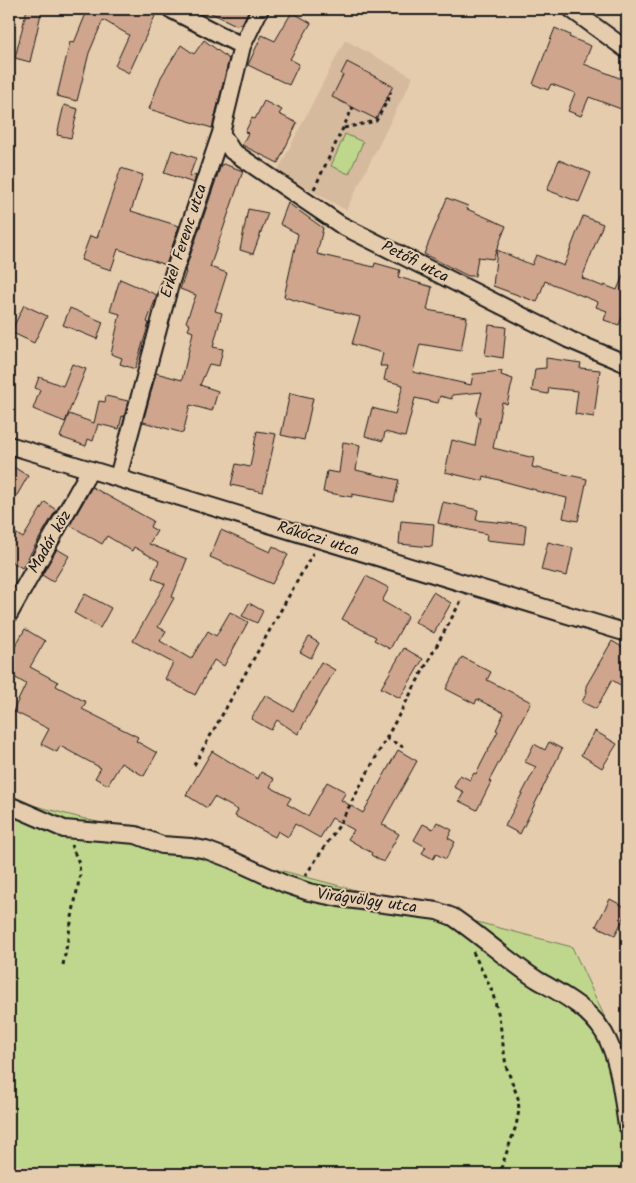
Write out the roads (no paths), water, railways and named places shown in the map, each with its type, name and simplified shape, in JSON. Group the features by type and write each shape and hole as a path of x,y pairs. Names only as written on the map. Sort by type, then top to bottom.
{"street":[{"path":"170,9 242,46"},
{"name":"Erkel Ferenc utca","path":"118,477 171,281 220,133 242,46 260,9"},
{"path":"571,9 627,50"},
{"name":"Petőfi utca","path":"220,133 232,151 341,225 570,340 627,364"},
{"name":"Rákóczi utca","path":"9,445 627,633"},
{"name":"Madár köz","path":"9,614 90,470"},
{"name":"Virágvölgy utca","path":"9,805 64,829 136,836 162,845 191,846 206,850 297,888 338,898 437,911 453,917 536,979 561,993 589,1014 603,1032 612,1050 619,1076 627,1126"}]}
